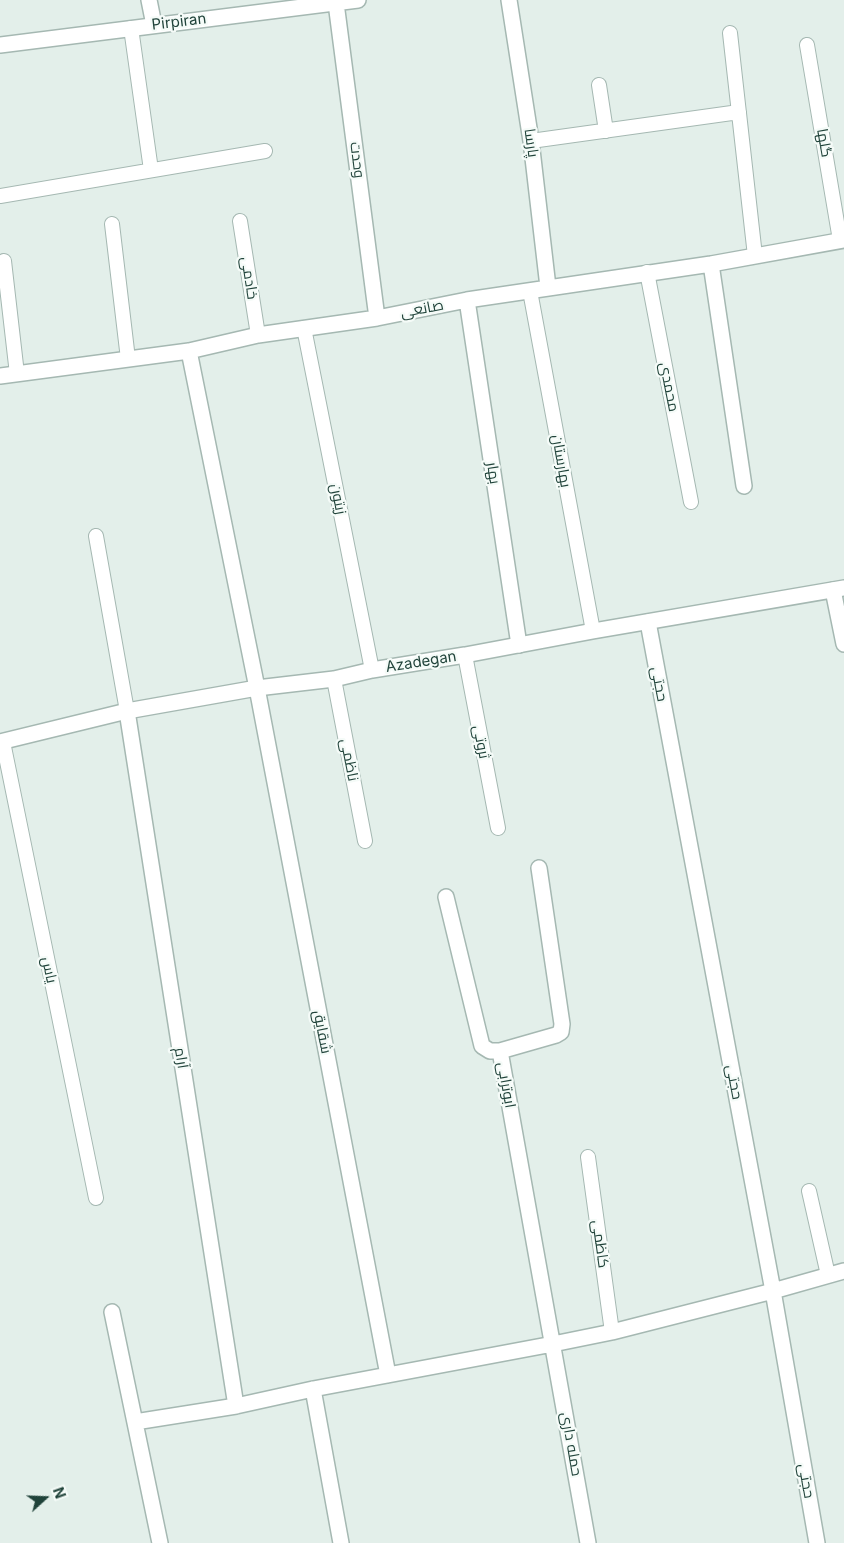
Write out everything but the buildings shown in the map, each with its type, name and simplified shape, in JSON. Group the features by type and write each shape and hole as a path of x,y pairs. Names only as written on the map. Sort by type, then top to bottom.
{"street":[{"path":"150,0 154,25"},
{"name":"Pirpiran","path":"0,45 302,3 336,3 358,0"},
{"name":"پارسا","path":"509,0 531,141 548,287"},
{"name":"وحدت","path":"336,3 377,318"},
{"name":"صانعی","path":"0,376 189,351 258,335 377,318 467,300 548,287 711,264 842,240"},
{"path":"711,264 744,486"},
{"name":"بهار","path":"467,300 520,645"},
{"name":"شقایق","path":"189,351 388,1375"},
{"path":"839,589 844,644"},
{"name":"Azadegan","path":"1,742 126,711 256,688 334,679 372,670 839,589"},
{"name":"حجتی","path":"648,622 773,1291 817,1543"},
{"name":"آرام","path":"126,711 236,1406"},
{"name":"ابوترابی","path":"539,868 562,1024 561,1032 500,1051 553,1344"},
{"path":"446,897 482,1046 490,1051 500,1051"},
{"path":"135,1422 236,1406 314,1389 612,1332 844,1271"},
{"path":"112,1312 160,1543"},
{"name":"حمله داری","path":"553,1344 588,1543"},
{"path":"314,1389 341,1543"}],"lane":[{"path":"131,28 151,170"},
{"path":"730,33 755,256"},
{"name":"گلها","path":"807,45 842,240"},
{"path":"599,85 606,130"},
{"path":"531,141 739,112"},
{"path":"0,196 265,150"},
{"name":"خادمی","path":"240,221 258,335"},
{"path":"112,224 128,359"},
{"path":"4,261 17,374"},
{"name":"محمدی","path":"647,272 691,502"},
{"name":"بهارستان","path":"530,291 593,631"},
{"name":"زیتون","path":"304,328 372,670"},
{"path":"96,536 126,711"},
{"name":"ثروتی","path":"465,655 498,828"},
{"name":"ناظمی","path":"334,679 364,841"},
{"name":"یاس","path":"1,742 96,1198"},
{"name":"کاظمی","path":"588,1157 612,1332"},
{"path":"809,1191 828,1276"}]}
